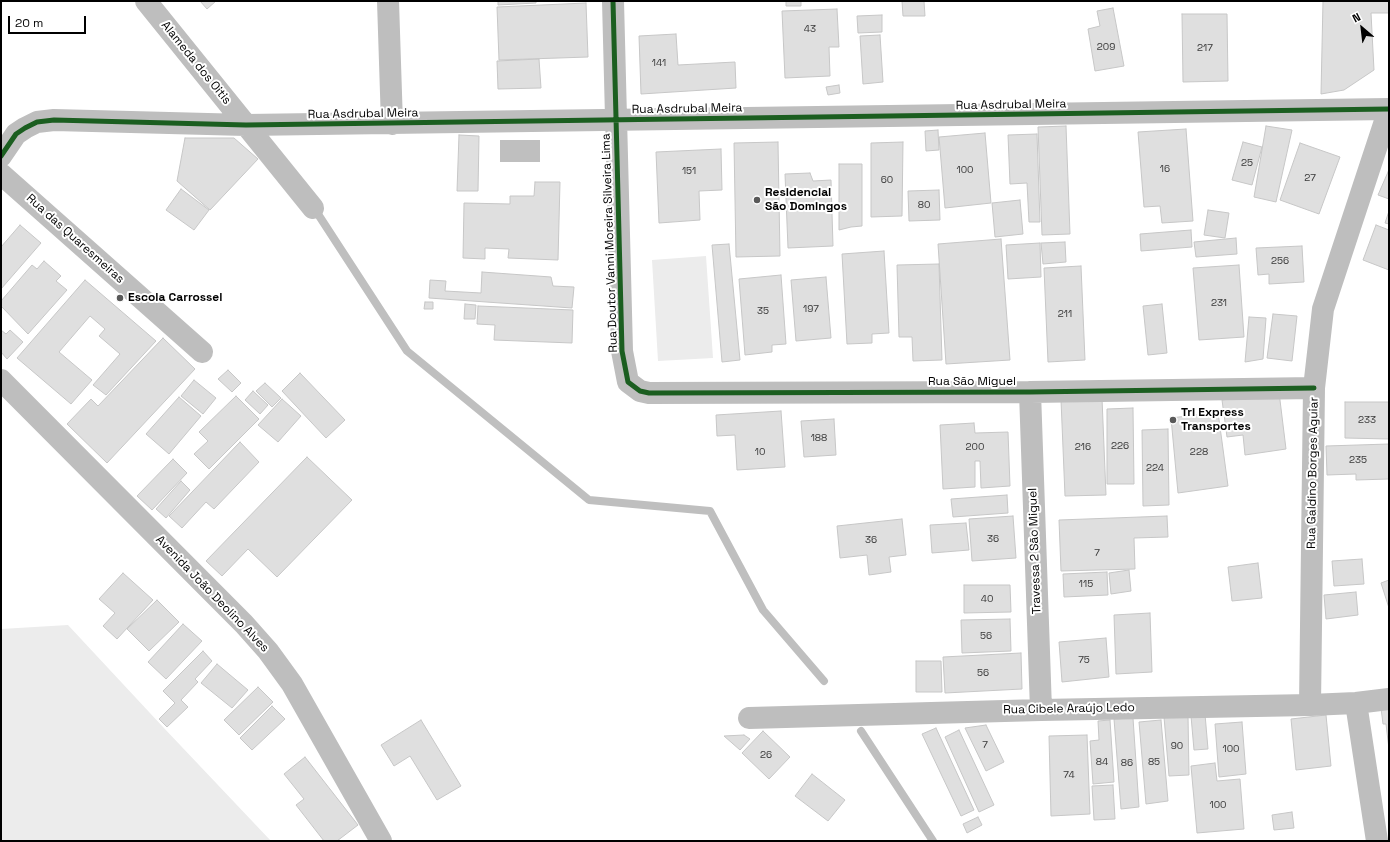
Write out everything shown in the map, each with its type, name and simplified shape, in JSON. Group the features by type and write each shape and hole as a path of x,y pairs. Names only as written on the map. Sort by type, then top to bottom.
{"street":[{"name":"Alameda dos Oitis","path":"146,1 314,208"},
{"path":"388,1 392,124"},
{"name":"Rua Doutor Vanni Moreira Silveira Lima","path":"613,1 622,351 625,373 628,382 632,386"},
{"name":"Rua Asdrubal Meira","path":"1,156 16,134 37,122 54,120 246,125 392,124 1389,109"},
{"name":"Rua Galdino Borges Aguiar","path":"1310,705 1314,388 1323,309 1389,109"},
{"name":"Rua das Quaresmeiras","path":"1,174 202,352"},
{"name":"Avenida João Deolino Alves","path":"1,380 244,624 268,651 292,684 381,841"},
{"name":"Rua São Miguel","path":"632,386 649,393 1030,392 1314,388"},
{"name":"Travessa 2 São Miguel","path":"1030,392 1041,710"},
{"name":"Rua Cibele Araújo Ledo","path":"749,718 1041,710 1310,705 1356,703 1389,699"},
{"path":"1356,703 1377,841"}],"shaded area":[{"path":"500,140 540,140 540,162 500,162"},
{"path":"706,256 713,358 658,361 652,260"},
{"path":"68,625 271,841 1,841 1,629"}],"building":[{"path":"200,1 216,1 207,9"},
{"path":"498,1 536,1 536,3 498,5"},
{"path":"786,1 801,1 801,6 786,6"},
{"path":"902,1 924,1 925,16 903,16"},
{"path":"1323,1 1389,1 1389,13 1371,13 1374,70 1344,90 1321,94"},
{"path":"586,3 588,57 499,60 497,7"},
{"path":"1113,8 1124,66 1095,71 1088,29 1100,26 1097,11"},
{"path":"837,9 839,47 829,47 830,76 785,78 782,11"},
{"path":"1182,14 1227,14 1228,81 1183,82"},
{"path":"882,15 882,32 858,33 857,16"},
{"path":"676,34 678,65 735,62 736,88 641,94 639,36"},
{"path":"880,35 883,82 863,84 860,36"},
{"path":"539,59 541,88 498,89 497,61"},
{"path":"839,85 840,93 828,95 826,87"},
{"path":"1066,126 1070,234 1042,235 1038,127"},
{"path":"1266,126 1292,130 1276,202 1254,197"},
{"path":"1186,129 1193,221 1162,223 1160,206 1144,207 1138,132"},
{"path":"938,130 939,150 926,151 925,131"},
{"path":"985,133 991,203 945,208 939,137"},
{"path":"1037,134 1040,222 1029,222 1027,183 1010,184 1008,135"},
{"path":"459,135 479,136 478,191 457,191"},
{"path":"185,138 234,138 258,159 210,210 177,181"},
{"name":"Residencial São Domingos","path":"778,142 780,256 736,257 734,143"},
{"path":"903,142 902,216 871,217 871,143"},
{"path":"1243,142 1262,147 1252,185 1232,180"},
{"path":"1300,143 1340,157 1319,214 1280,200"},
{"path":"721,149 722,190 699,191 700,220 659,223 656,152"},
{"path":"839,164 862,164 862,226 839,230"},
{"path":"1388,172 1389,173 1389,199 1378,195"},
{"path":"810,173 813,181 831,180 833,246 788,248 785,174"},
{"path":"535,182 560,182 558,260 508,258 509,249 485,248 485,259 463,258 464,203 510,204 510,196 534,196"},
{"path":"181,189 209,210 194,230 166,210"},
{"path":"939,190 940,220 909,221 908,191"},
{"path":"1020,200 1023,234 995,237 992,203"},
{"path":"1208,210 1229,213 1225,238 1204,235"},
{"path":"1389,211 1389,224 1385,223"},
{"path":"20,225 41,243 1,289 1,247"},
{"path":"1376,225 1389,230 1389,270 1363,260"},
{"path":"1191,230 1192,247 1141,251 1140,234"},
{"path":"1236,238 1237,254 1196,257 1194,242"},
{"path":"1001,239 1010,360 946,364 938,244"},
{"path":"1065,242 1066,262 1043,264 1041,243"},
{"path":"1040,243 1041,277 1008,279 1006,245"},
{"path":"729,244 740,360 722,362 712,245"},
{"path":"1302,246 1304,282 1269,284 1269,274 1258,275 1256,248"},
{"path":"884,251 889,333 872,334 872,343 847,344 842,254"},
{"path":"44,261 61,276 56,281 67,290 28,334 1,306 1,301 32,265 37,269"},
{"path":"939,264 942,360 913,361 912,337 899,337 897,265"},
{"path":"1239,265 1244,337 1199,340 1193,268"},
{"path":"1081,266 1085,360 1048,362 1044,268"},
{"path":"482,272 551,277 553,286 574,287 572,308 429,298 430,280 446,281 445,291 481,293"},
{"path":"781,275 786,344 772,345 772,352 745,355 739,279"},
{"path":"826,277 831,338 796,341 791,280"},
{"path":"85,280 156,341 106,395 93,385 120,354 99,336 105,329 90,316 59,352 92,380 71,404 17,358"},
{"path":"425,302 433,302 433,309 424,309"},
{"path":"465,304 476,305 475,319 464,319"},
{"path":"1162,304 1167,353 1148,355 1143,306"},
{"path":"478,306 573,310 572,343 494,340 495,325 477,324"},
{"path":"1273,314 1297,316 1292,361 1267,358"},
{"path":"1249,317 1266,318 1263,359 1245,362"},
{"path":"1,330 6,334 10,330 23,342 7,359 1,352"},
{"path":"163,338 195,369 107,463 67,424 91,399 98,406"},
{"path":"228,370 241,383 232,392 218,379"},
{"path":"300,373 345,420 326,438 282,391"},
{"path":"194,380 216,398 203,414 181,396"},
{"path":"265,383 281,398 272,407 256,391"},
{"path":"253,391 268,405 260,414 245,400"},
{"path":"1279,392 1286,449 1245,455 1243,435 1227,437 1222,400"},
{"path":"236,396 259,419 209,469 194,454 208,441 199,432"},
{"path":"179,397 201,416 169,454 146,434"},
{"path":"1102,398 1106,495 1065,496 1061,400"},
{"path":"282,399 301,416 278,442 258,425"},
{"path":"1345,402 1389,402 1389,439 1345,438"},
{"path":"1133,408 1134,484 1107,484 1107,409"},
{"path":"781,411 785,467 737,470 735,435 717,436 716,415"},
{"path":"1218,412 1228,486 1178,493 1171,418"},
{"path":"834,419 836,455 804,457 801,421"},
{"path":"974,423 975,433 1008,432 1010,486 981,488 980,461 975,461 975,487 943,489 940,425"},
{"path":"1168,429 1169,505 1143,506 1142,430"},
{"path":"240,442 259,462 214,509 206,502 182,528 169,516"},
{"path":"1389,444 1389,479 1356,480 1356,474 1327,475 1326,446"},
{"path":"307,457 352,500 277,577 248,549 222,576 206,561"},
{"path":"173,459 187,473 152,510 137,496"},
{"path":"181,481 190,490 166,518 156,509"},
{"path":"1007,495 1008,513 953,517 951,499"},
{"path":"1013,516 1016,558 972,561 969,519"},
{"path":"1167,516 1168,537 1134,538 1135,569 1061,571 1059,520"},
{"path":"902,519 906,555 889,557 891,572 869,575 867,555 840,558 837,526"},
{"path":"966,523 969,550 932,553 930,525"},
{"path":"1362,559 1364,584 1334,586 1332,561"},
{"path":"1258,563 1262,598 1232,601 1228,567"},
{"path":"1129,570 1131,591 1111,594 1109,573"},
{"path":"1107,572 1108,595 1064,597 1063,574"},
{"path":"123,573 153,600 117,639 103,626 115,613 99,599"},
{"path":"1389,580 1389,608 1381,583"},
{"path":"964,585 1010,585 1011,612 964,613"},
{"path":"1356,592 1358,615 1326,619 1324,595"},
{"path":"157,600 179,622 149,651 127,629"},
{"path":"1150,613 1152,672 1116,674 1114,615"},
{"path":"1010,619 1011,651 962,653 961,620"},
{"path":"183,624 202,641 166,679 148,662"},
{"path":"1106,638 1109,677 1062,682 1059,642"},
{"path":"203,651 212,661 195,679 198,682 181,700 188,707 167,727 159,719 175,703 163,691"},
{"path":"1021,653 1022,689 945,693 943,657"},
{"path":"916,661 941,661 942,692 916,692"},
{"path":"217,664 248,690 232,708 201,683"},
{"path":"258,687 273,702 239,735 224,720"},
{"path":"272,706 285,719 252,750 240,738"},
{"path":"1389,707 1389,749 1386,724 1383,724 1381,708"},
{"path":"1205,714 1208,749 1194,750 1191,716"},
{"path":"1188,715 1189,775 1169,776 1164,717"},
{"path":"1326,715 1331,766 1296,770 1291,719"},
{"path":"1133,718 1139,807 1121,809 1114,719"},
{"path":"421,720 461,786 437,800 410,756 394,766 381,745"},
{"path":"1110,720 1114,782 1093,784 1090,741 1099,740 1098,721"},
{"path":"1161,720 1168,801 1146,804 1139,722"},
{"path":"1242,722 1246,774 1219,777 1215,724"},
{"path":"986,725 1004,762 986,771 965,728"},
{"path":"936,728 974,810 961,816 922,734"},
{"path":"959,730 994,805 979,812 945,737"},
{"path":"763,731 790,757 769,779 742,753"},
{"path":"744,735 750,739 740,750 724,736"},
{"path":"1087,735 1090,814 1051,816 1049,736"},
{"path":"305,757 358,825 337,841 324,841 296,805 304,799 284,774"},
{"path":"1215,763 1217,781 1240,779 1244,829 1197,833 1191,766"},
{"path":"812,774 845,800 828,821 795,796"},
{"path":"1113,785 1115,819 1094,820 1092,786"},
{"path":"1292,812 1294,828 1274,830 1272,815"},
{"path":"978,817 982,825 967,833 963,824"}],"waterway":[{"path":"314,208 407,351 589,500 710,511 763,610 824,681"},
{"path":"861,731 933,841"}],"cycle path":[{"path":"613,1 622,351 628,382 640,391 649,393 1030,392 1314,388"},
{"path":"1,156 16,134 37,122 54,120 246,125 1389,109"}],"place":[{"name":"Residencial São Domingos","path":"757,200"},
{"name":"Escola Carrossel","path":"120,298"},
{"name":"Tri Express Transportes","path":"1173,420"}]}
